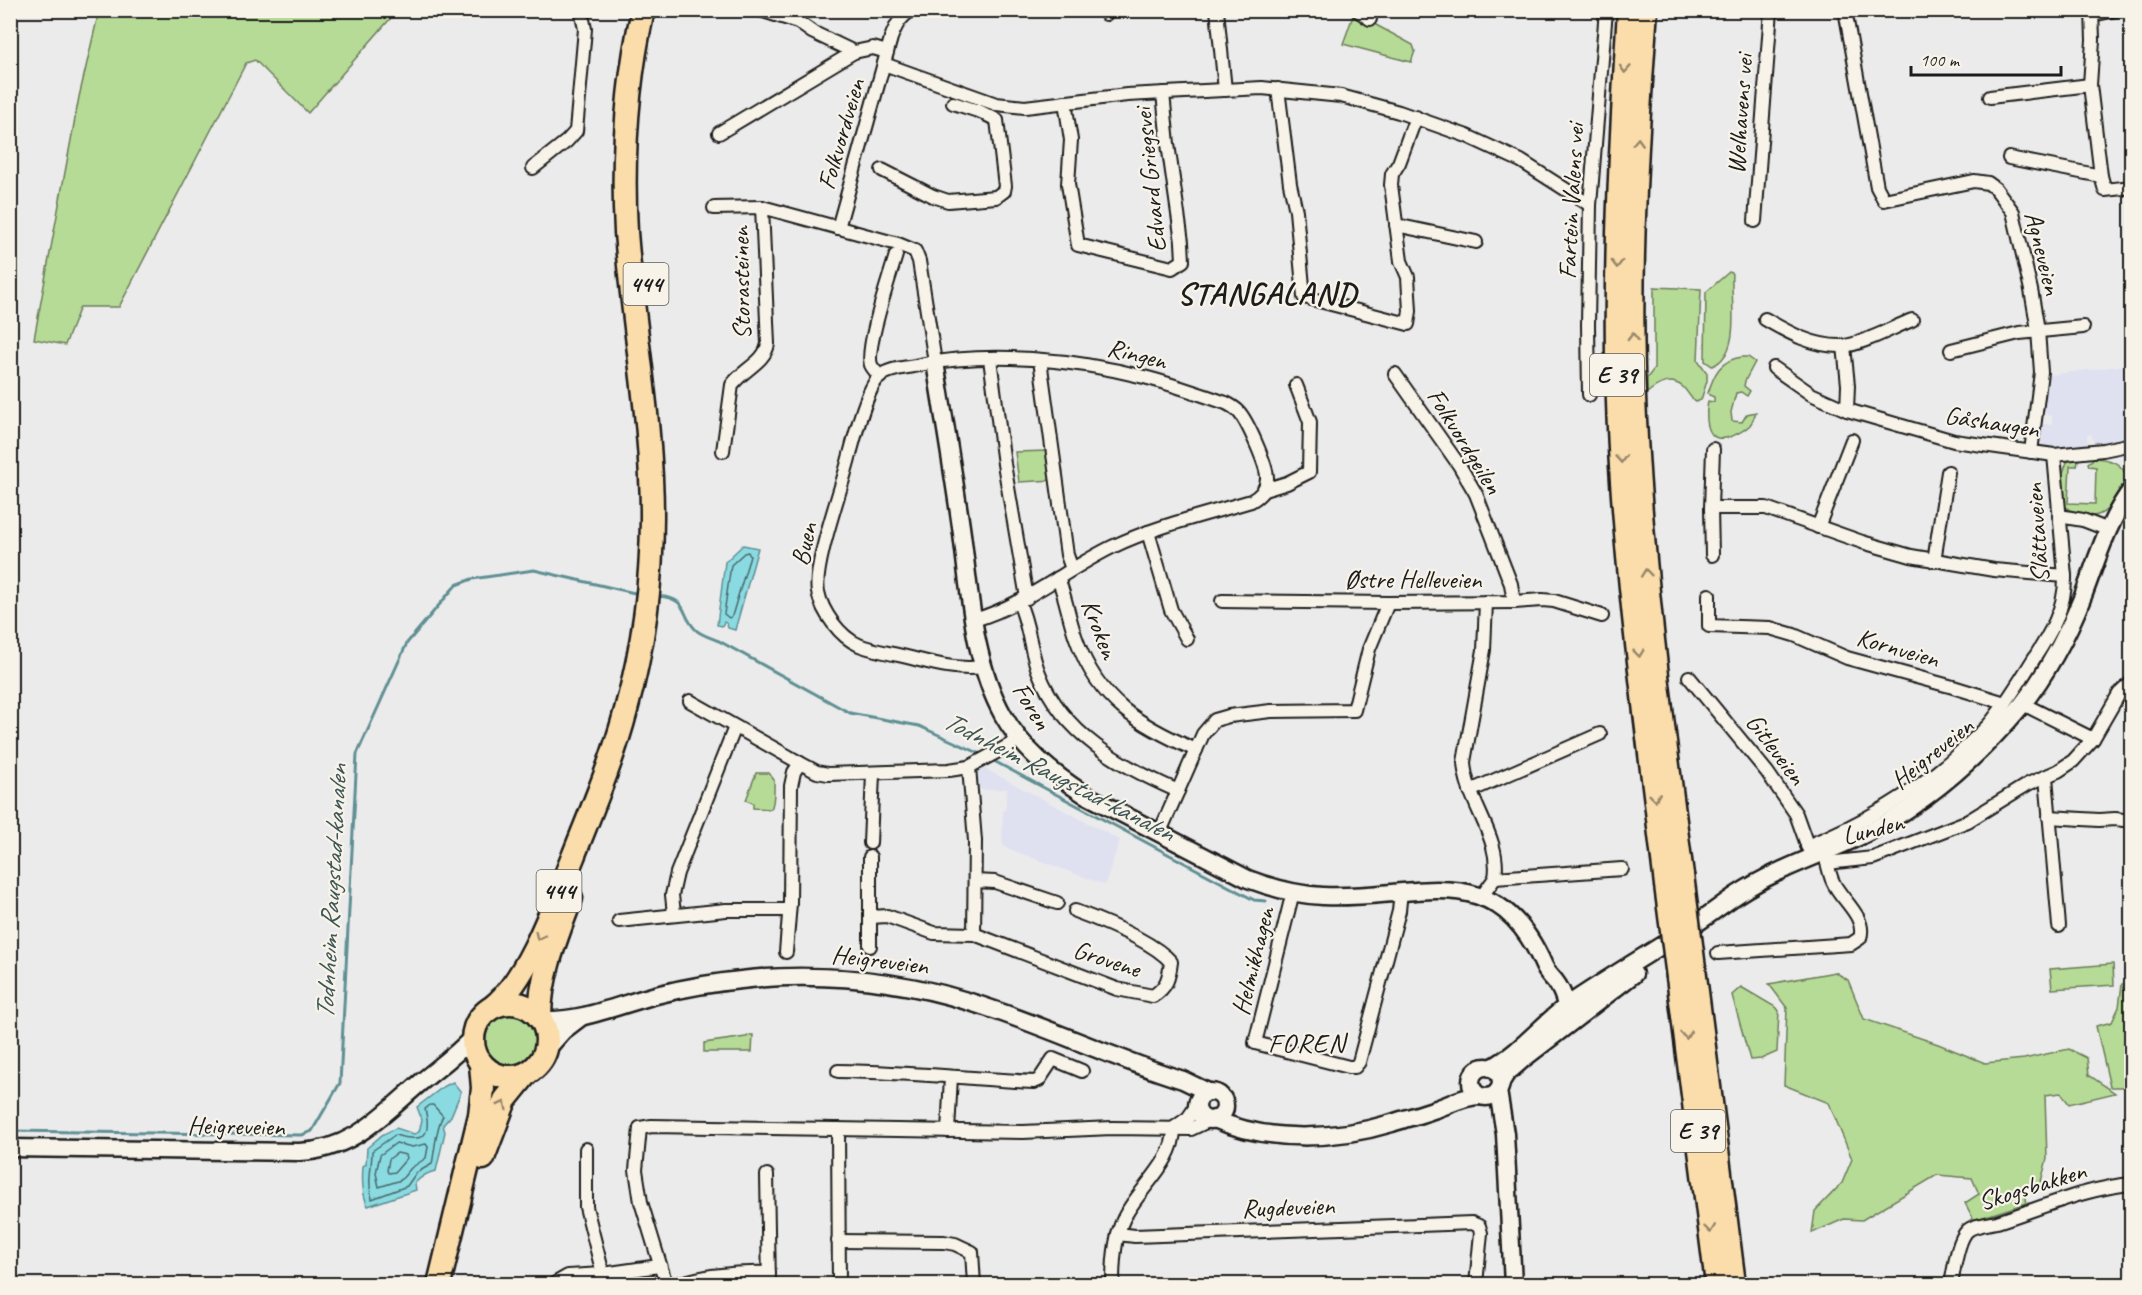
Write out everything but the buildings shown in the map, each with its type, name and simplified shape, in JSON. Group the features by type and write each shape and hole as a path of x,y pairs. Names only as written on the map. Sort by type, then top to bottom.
{"highway":[{"name":"444","path":"643,10 632,76 625,169 626,232 657,557"},
{"name":"444","path":"546,1050 547,1035 541,1019 541,991 550,958 576,884 613,795 648,680 650,628 657,557 666,515 664,469 639,201 642,97 656,10"},
{"name":"E 39","path":"1629,10 1617,253 1617,365 1627,543 1641,681 1674,880 1734,1284"},
{"name":"E 39","path":"1646,10 1633,252 1633,367 1643,541 1674,880"},
{"name":"444","path":"472,1038 479,1019 509,993 523,971 564,879 598,794 626,712 650,628"},
{"name":"E 39","path":"1686,973 1717,1284"},
{"path":"494,1006 519,1004 534,1011 541,1019"},
{"path":"439,1284 480,1115 483,1088 480,1063 472,1038"},
{"path":"453,1284 490,1134 505,1100 526,1074 539,1064 546,1050"},
{"path":"480,1063 497,1075 506,1078 526,1074"}],"main road":[{"name":"Foren","path":"935,362 982,667 1003,715 1019,740 1068,784 1084,794 1248,879 1293,892 1324,896 1456,890 1482,896 1502,908 1521,926 1534,943 1548,974 1547,982 1564,1014"},
{"name":"Heigreveien","path":"1491,1068 1564,1014 1660,954 1695,924 1755,883 1809,852 1869,832 1927,796 1968,762 2023,704 2049,666 2070,625 2109,530 2123,501 2132,489"},
{"name":"Heigreveien","path":"541,1019 581,1018 680,990 727,982 786,977 864,981 914,988 968,1001 1183,1080 1201,1100 1200,1115 1212,1120 1234,1128 1302,1136 1343,1134 1392,1123 1491,1091 1564,1014"},
{"name":"Heigreveien","path":"546,1050 563,1031 581,1018"},
{"name":"Heigreveien","path":"10,1148 299,1152 323,1149 348,1140 370,1126 457,1055 472,1038"},
{"name":"Heigreveien","path":"436,1071 460,1062 480,1063"},
{"path":"1491,1091 1473,1089 1471,1080 1478,1070 1491,1068 1498,1073 1491,1091 1505,1134 1513,1284"},
{"name":"Heigreveien","path":"1421,1112 1434,1102 1464,1087 1471,1080"},
{"name":"Heigreveien","path":"1201,1100 1219,1095 1224,1105 1237,1118 1258,1131"},
{"path":"1212,1120 1221,1115 1224,1105"}],"street":[{"path":"533,168 567,141 576,130 585,29 581,10"},
{"name":"Folkvordveien","path":"838,228 896,24 901,17 912,10"},
{"path":"1217,10 1225,90"},
{"path":"1357,10 1370,19"},
{"name":"Fartein Valens vei","path":"1589,395 1587,325 1590,205 1606,10"},
{"name":"Welhavens vei","path":"1755,221 1771,10"},
{"name":"Agneveien","path":"1845,10 1877,187 1884,200 1974,181 1988,183 1996,189 2013,212 2038,330 2041,372 2031,452"},
{"path":"2116,10 2092,13 2090,85 2101,176 2105,190 2132,187"},
{"name":"Folkvordveien","path":"763,11 798,22 812,32 854,52"},
{"name":"Folkvordveien","path":"719,133 854,52 873,48 886,58"},
{"name":"Edvard Griegsvei","path":"886,58 996,104 1025,107 1127,95 1225,90 1278,89 1341,96 1416,117 1467,136 1521,162 1590,205"},
{"path":"1990,97 2090,85"},
{"path":"1278,89 1290,184 1296,211 1304,297 1408,324 1410,311 1408,277 1401,261 1391,185 1392,174 1399,163 1416,117"},
{"name":"Edvard Griegsvei","path":"1065,102 1071,140 1068,184 1078,245 1172,268 1183,261 1163,93"},
{"path":"882,170 942,200 992,197 1000,194 1005,186 997,120 953,103"},
{"path":"2009,158 2101,176"},
{"path":"714,208 762,207 838,228"},
{"name":"Storasteinen","path":"723,451 732,385 736,378 763,356 768,344 762,207"},
{"path":"1396,225 1476,242"},
{"name":"Foren","path":"838,228 915,251 919,261 935,362"},
{"path":"896,255 873,334 871,364 880,377 890,371 935,362"},
{"path":"1765,319 1796,336 1818,344 1844,346 1912,320"},
{"path":"1951,350 2019,333 2083,327"},
{"path":"1844,346 1848,385 1847,410"},
{"name":"Foren","path":"990,359 1028,642 1038,673 1050,699 1080,734 1106,754 1138,773 1179,791"},
{"name":"Ringen","path":"935,362 990,359 1040,360 1088,365 1145,377 1226,403 1244,420 1266,470 1267,479 1264,490"},
{"name":"Kroken","path":"1040,360 1067,555 1072,569"},
{"name":"Gåshaugen","path":"1774,368 1812,394 1847,410 1954,441 1989,448 2054,455 2103,450 2132,444"},
{"name":"Folkvordgeilen","path":"1395,374 1459,465 1476,494 1511,584 1514,602"},
{"name":"Buen","path":"880,377 870,391 850,455 822,556 818,592 825,610 838,629 857,644 955,668 982,667"},
{"path":"974,620 1023,601 1072,569 1113,547 1148,532 1251,501 1260,496 1264,490 1287,483 1309,472 1310,422 1296,385"},
{"path":"1818,527 1852,440"},
{"path":"1712,555 1713,449"},
{"name":"Slåttaveien","path":"1809,852 1875,815 1952,760 1991,722 2052,629 2062,602 2065,576 2054,455"},
{"path":"1934,561 1948,472"},
{"path":"1712,508 1766,508 1862,543 1934,561 2016,573 2065,576"},
{"path":"2059,516 2083,520 2109,530"},
{"path":"1148,532 1171,610 1187,639"},
{"name":"Kroken","path":"1059,578 1076,640 1086,664 1101,686 1133,718 1154,731 1196,750"},
{"name":"Kornveien","path":"1709,595 1709,626 1770,628 1847,658 2005,703"},
{"name":"Østre Helleveien","path":"1222,601 1388,603 1554,601 1602,616"},
{"path":"1482,896 1495,878 1497,856 1470,791 1464,762 1484,650 1486,602"},
{"path":"1159,834 1207,727 1215,720 1272,711 1354,710 1369,650 1388,603"},
{"name":"Gitleveien","path":"1689,677 1748,748 1791,806 1809,852"},
{"name":"Lunden","path":"1718,953 1851,944 1860,938 1863,931 1858,919 1833,882 1827,863 1873,858 1968,821 2028,784 2046,777 2073,761 2093,739 2119,694 2132,682"},
{"path":"690,701 817,772 828,774 873,774 969,767 1019,740"},
{"path":"2023,704 2093,739"},
{"path":"674,914 672,895 677,873 735,727"},
{"path":"1470,791 1600,734"},
{"path":"786,952 791,786 794,772 800,763"},
{"path":"969,767 975,841 974,934"},
{"path":"870,843 873,774"},
{"path":"2046,777 2059,926"},
{"path":"2049,817 2132,821"},
{"path":"870,857 870,946"},
{"path":"1495,878 1622,869"},
{"path":"975,881 995,882 1057,903"},
{"name":"Helmikhagen","path":"1293,892 1255,1043 1348,1067 1355,1066 1359,1062 1400,911 1401,891"},
{"path":"619,921 726,910 789,910"},
{"name":"Grovene","path":"871,916 887,916 934,933 974,934 1117,989 1154,996 1162,990 1168,981 1172,962 1163,953 1098,913 1075,911"},
{"path":"838,1071 917,1073 1034,1082 1039,1080 1053,1059 1082,1071"},
{"path":"948,1131 951,1077"},
{"path":"1174,1128 1188,1118 1201,1100"},
{"path":"666,1284 641,1202 636,1170 640,1128 652,1126 1023,1132 1112,1128 1191,1129 1212,1120"},
{"path":"1113,1284 1113,1265 1118,1234 1129,1210 1174,1144 1174,1128"},
{"path":"838,1129 839,1284"},
{"path":"586,1149 586,1207 603,1274"},
{"path":"677,1284 696,1278 740,1272 769,1279 767,1175"},
{"name":"Skogsbakken","path":"1951,1284 1960,1244 1969,1229 2090,1191 2132,1184"},
{"name":"Rugdeveien","path":"1118,1234 1135,1236 1461,1222 1479,1226 1481,1233 1476,1284"},
{"path":"838,1241 955,1244 972,1252 974,1284"},
{"path":"554,1284 568,1276 603,1274 659,1266"}],"shaded area":[{"path":"2126,365 2132,406 2129,437 2124,440 2094,443 2091,434 2087,435 2088,444 2050,448 2040,443 2038,440 2040,424 2052,424 2052,416 2042,411 2048,375"},
{"path":"982,767 1120,840 1105,885 1004,847 1002,841 1003,811 1007,789 981,790 978,786 977,773"}],"green space":[{"path":"99,11 397,11 308,113 255,60 246,63 119,307 80,307 65,345 34,339 79,97"},
{"path":"1354,13 1413,45 1415,51 1411,62 1343,44"},
{"path":"1729,272 1732,273 1731,338 1722,360 1712,366 1705,361 1706,292"},
{"path":"1654,287 1701,289 1698,360 1707,373 1707,381 1701,400 1696,402 1683,387 1673,382 1655,387 1647,393 1647,378 1654,369"},
{"path":"1748,357 1755,362 1745,381 1744,386 1750,391 1747,396 1741,392 1736,393 1731,412 1732,421 1742,422 1747,414 1756,412 1747,428 1733,436 1715,437 1709,430 1707,415 1708,401 1714,402 1714,397 1708,393 1719,369 1728,361"},
{"path":"1048,451 1054,480 1019,482 1015,452"},
{"path":"2093,458 2105,459 2119,465 2127,480 2106,510 2094,516 2083,516 2064,505 2061,478 2067,462 2073,459 2078,460 2077,466 2070,466 2068,503 2095,504 2096,467 2089,466 2088,463"},
{"path":"756,773 769,773 774,780 774,799 771,809 753,808 753,803 746,800"},
{"path":"2113,964 2114,985 2052,989 2050,969"},
{"path":"1835,972 1848,980 1864,1019 1985,1063 2024,1059 2069,1049 2087,1058 2089,1075 2115,1093 2069,1104 2061,1093 2045,1095 2047,1159 2039,1189 2023,1186 2027,1203 1974,1220 1965,1203 1979,1194 1972,1178 1937,1175 1862,1220 1844,1219 1812,1233 1815,1211 1842,1183 1852,1159 1829,1103 1784,1085 1787,1008 1769,984"},
{"path":"2122,984 2131,984 2131,1087 2110,1087 2096,1026 2112,1022 2119,1007"},
{"path":"1741,987 1779,1011 1777,1052 1761,1059 1750,1060 1732,995"},
{"path":"511,1013 522,1015 531,1021 537,1030 539,1041 537,1052 531,1061 522,1067 511,1069 500,1067 491,1061 485,1052 483,1041 485,1030 491,1021 500,1015"},
{"path":"753,1035 752,1052 704,1052 704,1043"}],"water":[{"path":"743,545 758,548 735,630 728,628 724,622 722,626 717,625 725,562"},
{"path":"453,1082 461,1092 451,1116 443,1125 445,1132 436,1171 417,1181 416,1190 368,1206 363,1181 363,1166 366,1164 367,1148 382,1135 396,1128 414,1134 419,1132 422,1120 417,1107"}],"waterway":[{"name":"Todnheim Raugstad-kanalen","path":"10,1131 302,1135 312,1131 340,1083 357,754 407,643 456,585 472,579 534,570 639,594"},
{"name":"Todnheim Raugstad-kanalen","path":"658,596 675,600 680,604 696,630 850,713 919,726 983,755"},
{"name":"Todnheim Raugstad-kanalen","path":"992,760 1254,900 1266,901"}],"district":[{"name":"STANGALAND","path":"1267,293"},
{"name":"FOREN","path":"1307,1043"}]}
